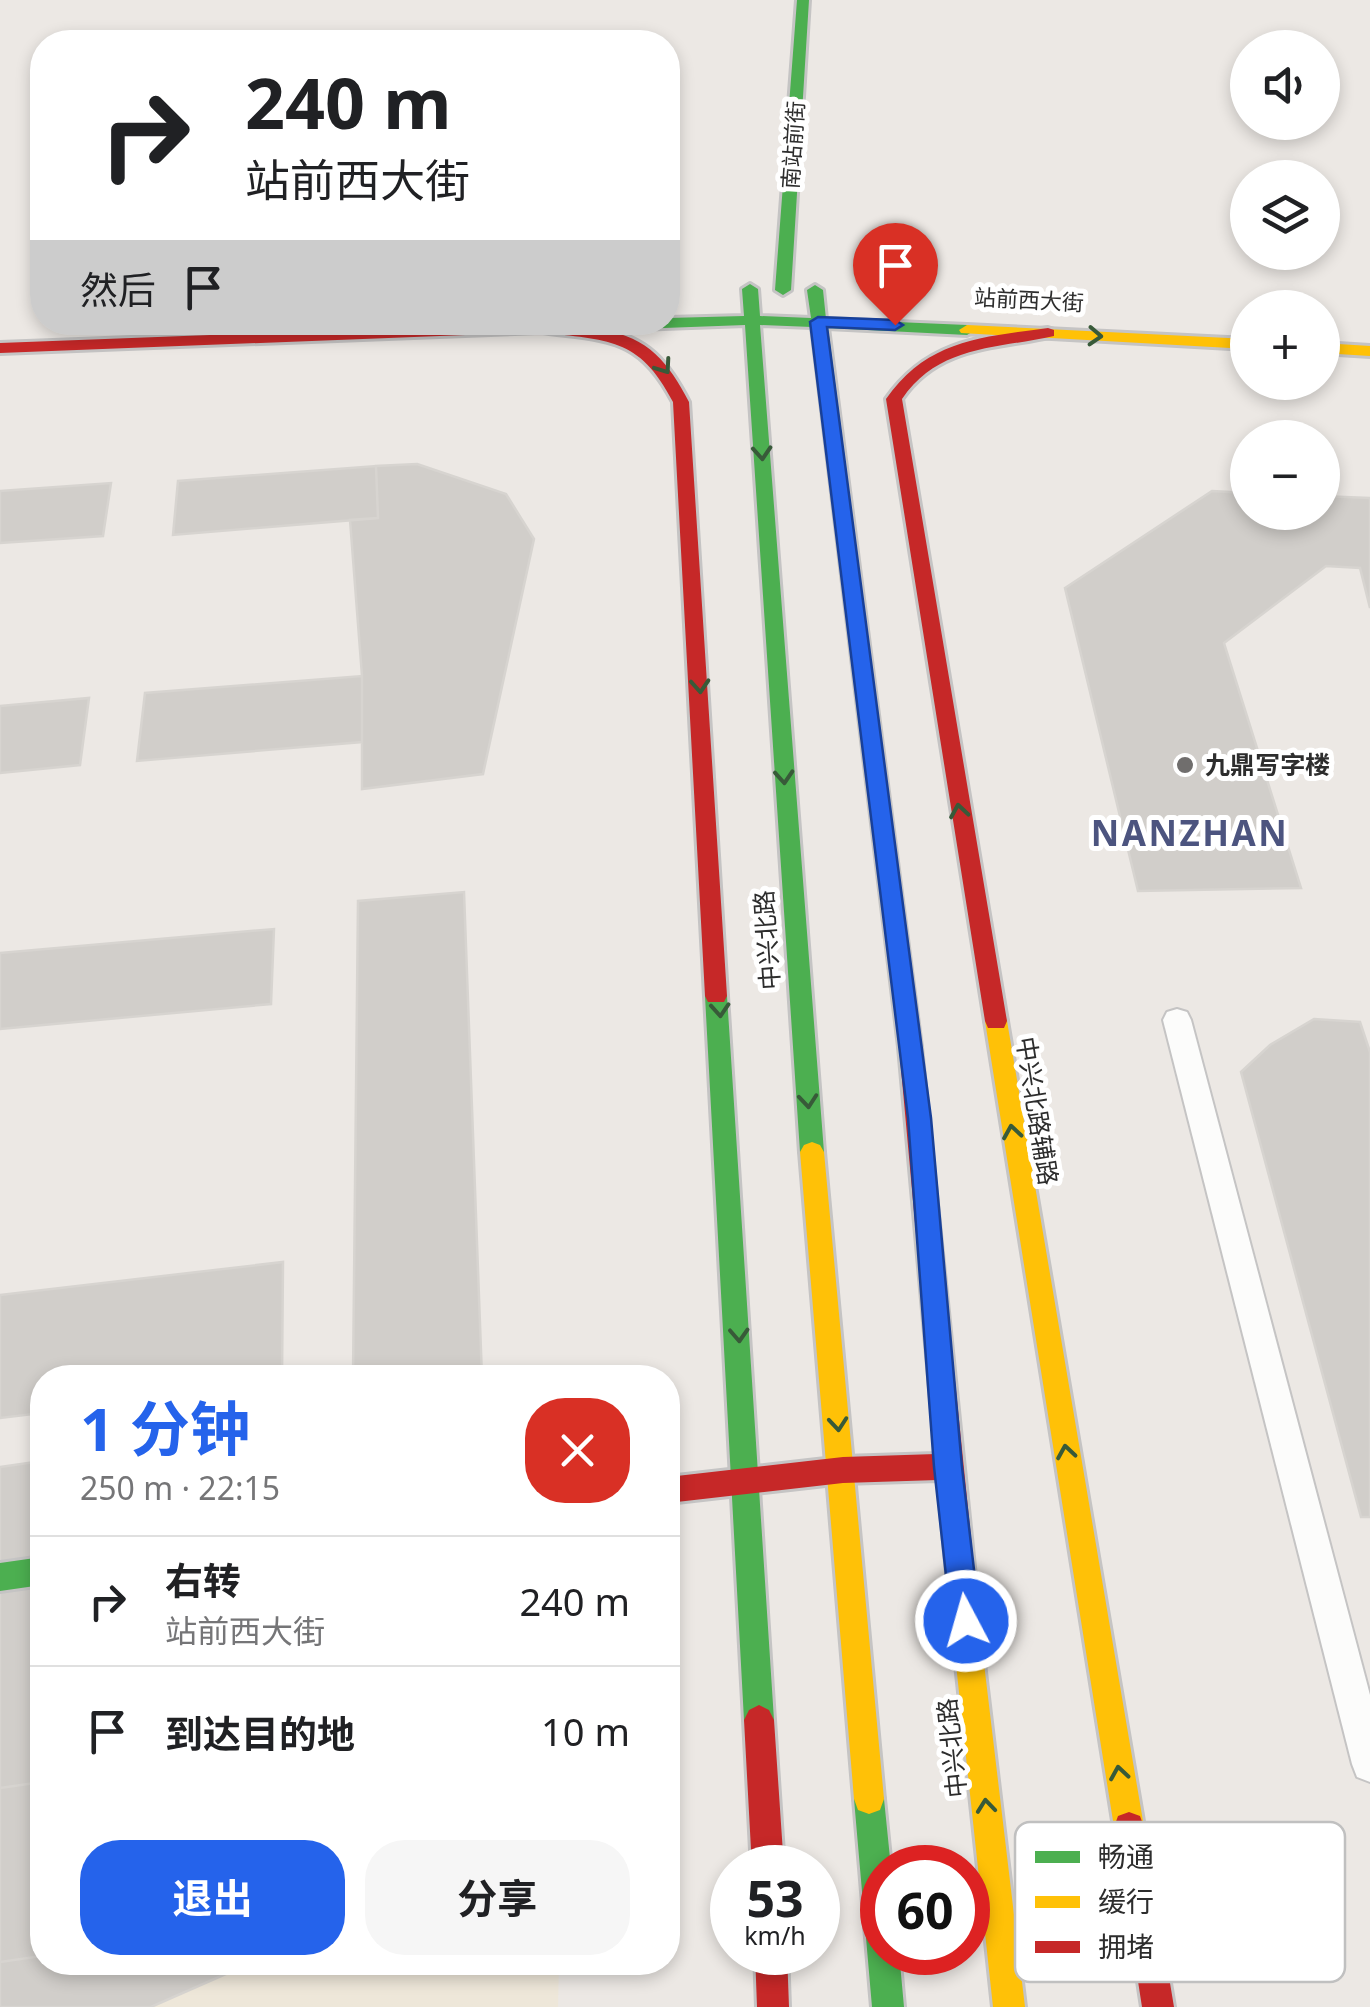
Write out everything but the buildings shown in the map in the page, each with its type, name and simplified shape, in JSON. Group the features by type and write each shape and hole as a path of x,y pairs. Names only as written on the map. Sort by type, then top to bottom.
{"main road":[{"name":"南站前街","path":"783,290 803,0"},
{"name":"中兴北路","path":"874,1845 800,1014 753,320 742,289 825,291 818,322 920,1118 948,1467 1009,2007"},
{"name":"站前西大街","path":"680,323 818,322 1230,343"},
{"name":"中兴北路辅路","path":"1048,333 962,347 937,357 899,383 894,399 950,760 1127,1822"},
{"path":"0,348 353,335"},
{"path":"597,335 628,339 658,355 671,374 681,402 767,1845"},
{"path":"1340,349 1370,351"},
{"path":"680,1488 842,1470 948,1467"},
{"path":"0,1577 30,1573"},
{"path":"772,1975 773,2007"},
{"name":"中兴北路","path":"885,1975 888,2007"},
{"name":"中兴北路辅路","path":"1154,1982 1158,2007"}],"lane":[{"path":"1177,1020 1370,1764"}],"shaded area":[{"path":"225,1975 559,1975 558,2007 151,2007"}],"traffic: fast":[{"path":"783,290 803,0"},
{"path":"750,289 812,1152"},
{"path":"815,290 910,1047"},
{"path":"680,323 753,320 967,330"},
{"path":"716,996 759,1720"},
{"path":"0,1577 30,1573"},
{"path":"869,1799 873,1845"},
{"path":"885,1975 888,2007"}],"traffic: slow":[{"path":"967,330 1230,343"},
{"path":"1340,349 1370,351"},
{"path":"996,1021 1128,1822"},
{"path":"812,1152 869,1799"},
{"path":"969,1655 1009,2007"}],"traffic: jam":[{"path":"996,1021 894,399 907,380 941,356 982,343 1048,333"},
{"path":"0,348 344,335"},
{"path":"603,335 642,349 669,378 681,402 716,996"},
{"path":"910,1047 969,1655"},
{"path":"680,1489 843,1470 948,1467"},
{"path":"759,1720 767,1845"},
{"path":"772,1975 773,2007"},
{"path":"1154,1982 1158,2007"}],"place":[{"name":"九鼎写字楼","path":"1185,765"}],"district":[{"name":"NANZHAN","path":"1190,834"}],"route":[{"path":"895,325 818,322 920,1118 948,1467 966,1621"}]}
